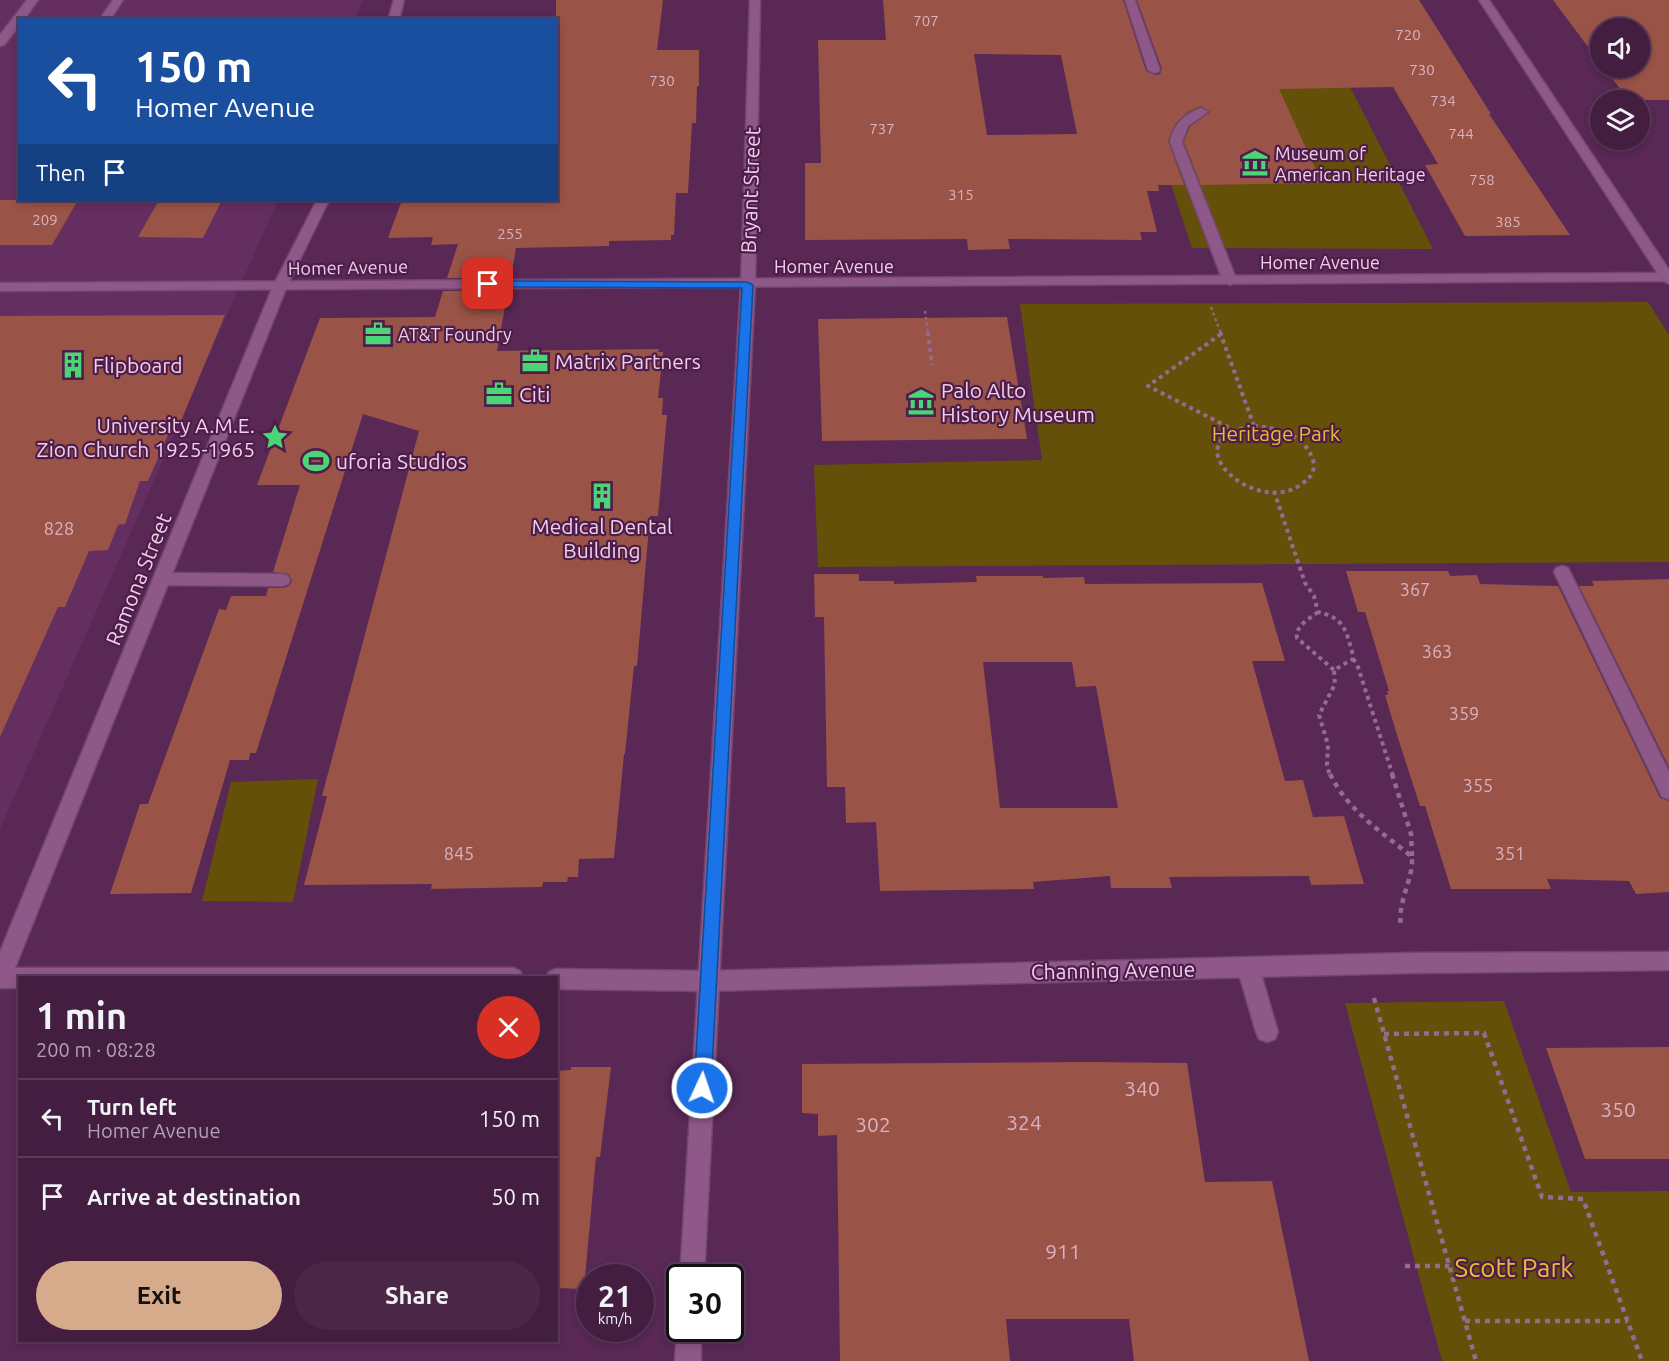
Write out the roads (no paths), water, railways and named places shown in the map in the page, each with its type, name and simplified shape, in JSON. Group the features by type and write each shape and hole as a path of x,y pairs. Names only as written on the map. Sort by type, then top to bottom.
{"street":[{"path":"22,18 33,0"},
{"path":"105,18 118,0"},
{"path":"394,18 399,0"},
{"name":"Bryant Street","path":"693,1264 747,285 755,0"},
{"path":"1130,0 1154,70"},
{"path":"1484,0 1668,278"},
{"path":"0,43 15,30"},
{"path":"1202,112 1188,119 1178,129 1176,142 1230,281"},
{"name":"Ramona Street","path":"0,978 280,286 322,201"},
{"name":"Homer Avenue","path":"0,287 747,285 1668,278"},
{"path":"1562,572 1669,791"},
{"path":"162,579 282,580"},
{"name":"Channing Avenue","path":"558,979 708,981 1411,963 1669,961"},
{"path":"1248,967 1267,1032"},
{"path":"0,978 18,978"},
{"path":"688,1361 689,1342"}],"place":[{"name":"Museum of American Heritage","path":"1255,163"},
{"name":"AT&T Foundry","path":"378,334"},
{"name":"Matrix Partners","path":"535,361"},
{"name":"Flipboard","path":"73,365"},
{"name":"Citi","path":"499,394"},
{"name":"Palo Alto History Museum","path":"921,402"},
{"name":"University A.M.E. Zion Church 1925-1965","path":"275,437"},
{"name":"uforia Studios","path":"316,461"},
{"name":"Medical Dental Building","path":"602,496"}],"park label":[{"name":"Heritage Park","path":"1276,433"},
{"name":"Scott Park","path":"1514,1267"}]}
